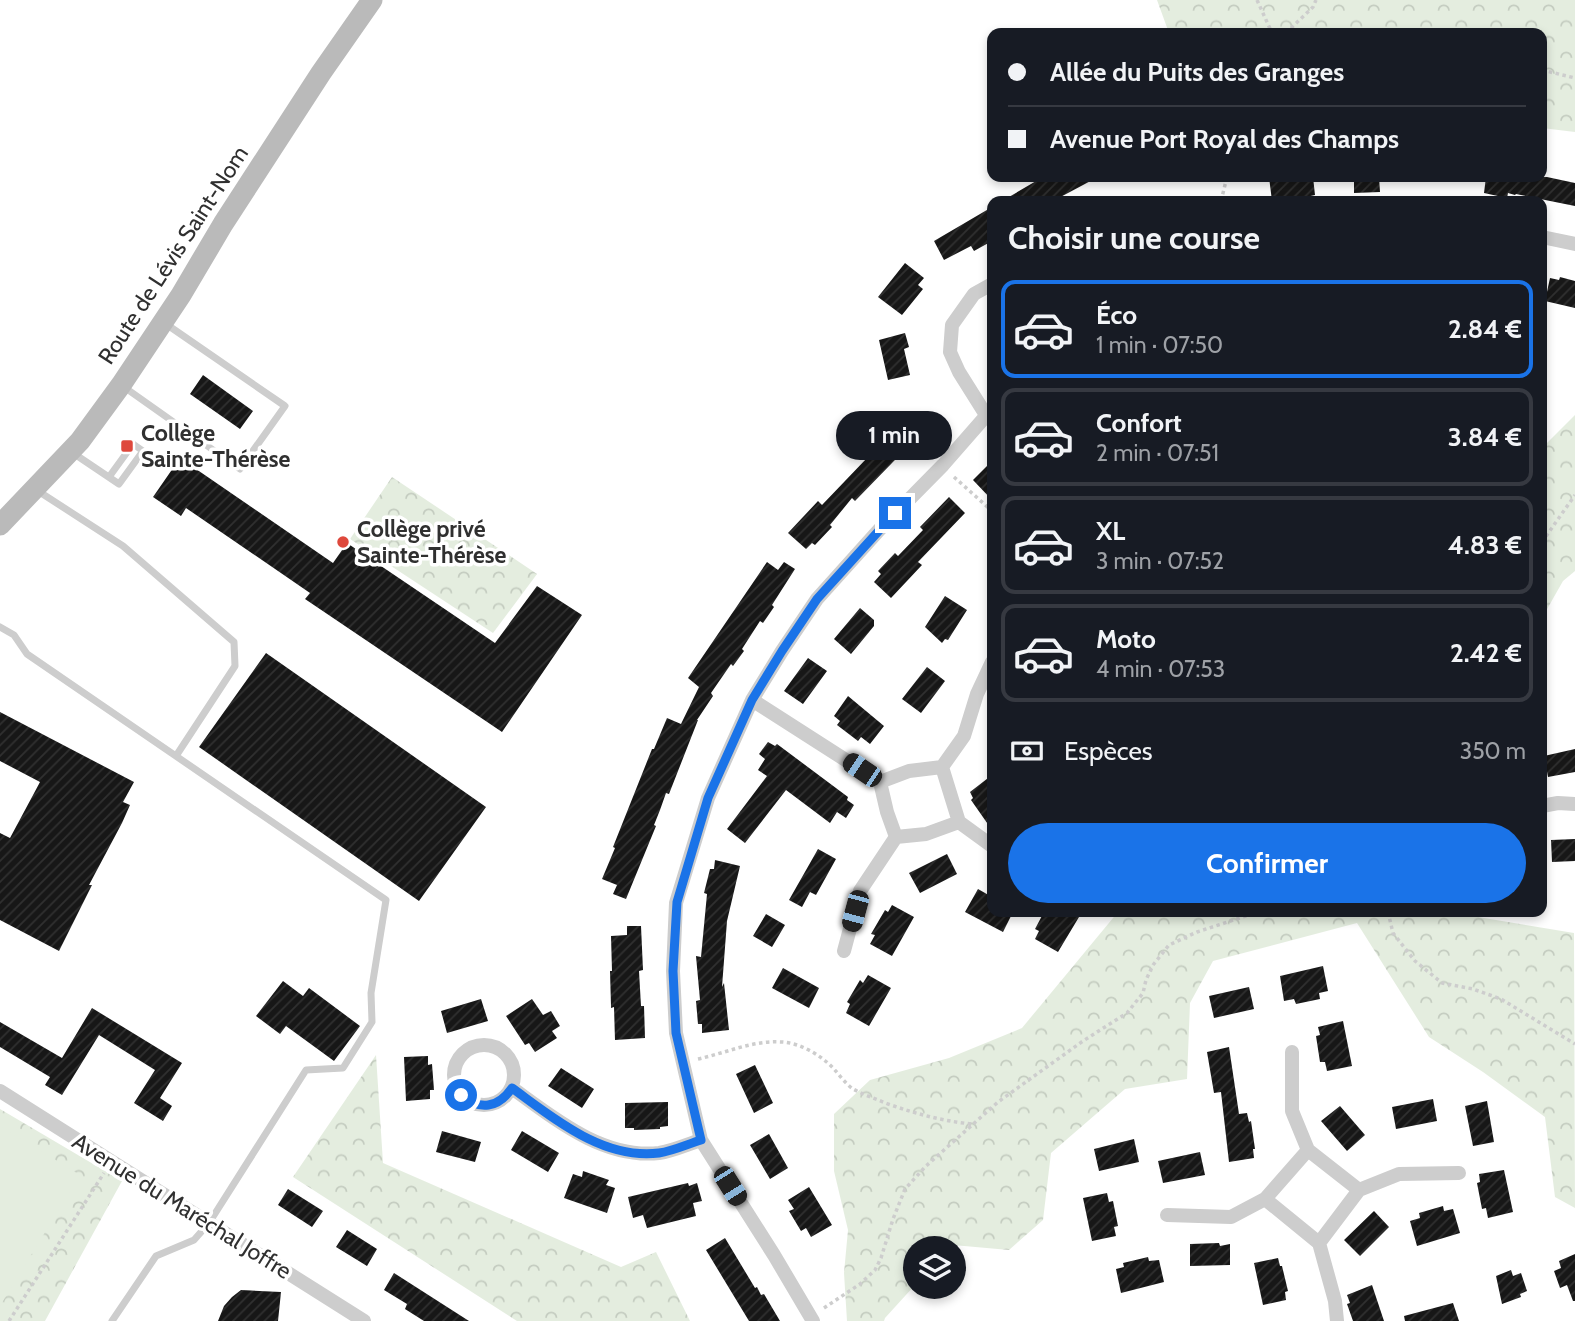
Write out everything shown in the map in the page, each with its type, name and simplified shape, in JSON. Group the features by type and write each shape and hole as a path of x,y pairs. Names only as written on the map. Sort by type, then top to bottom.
{"street":[{"name":"Route de Lévis Saint-Nom","path":"0,525 80,441 121,385 314,84 372,0"},
{"path":"1547,238 1575,244"},
{"path":"987,287 974,294 953,325 950,352 960,372 987,409"},
{"path":"811,1319 701,1140 676,1033 673,971 677,902 708,798 752,700 782,651 817,599 987,414"},
{"path":"880,782 909,771 943,767 964,736 977,694 987,673"},
{"path":"752,700 880,782 896,837"},
{"path":"943,767 959,822 987,842"},
{"path":"1547,805 1575,804"},
{"path":"896,837 926,834 959,822"},
{"path":"844,951 860,891 896,837"},
{"path":"485,1044 504,1051 514,1069 512,1088 498,1102 478,1105 469,1101 456,1087 455,1067 459,1058 475,1046 485,1044"},
{"path":"1292,1052 1292,1111 1308,1150 1359,1190"},
{"path":"512,1088 556,1121 605,1147 629,1153 660,1153 701,1140"},
{"name":"Avenue du Maréchal Joffre","path":"0,1091 357,1319"},
{"path":"1167,1215 1231,1217 1265,1199 1308,1150"},
{"path":"1319,1243 1359,1190 1399,1174 1459,1173"},
{"path":"1265,1199 1319,1243 1335,1301 1337,1321"}],"lane":[{"path":"121,385 240,469 285,406 163,321"},
{"path":"71,451 109,477 120,484 143,452 134,444 109,477"},
{"path":"35,489 124,546 234,642 235,666 176,756"},
{"path":"0,627 14,635 27,654 386,900 371,993 372,1022 343,1068 306,1070 209,1223 194,1240 156,1256 112,1321"}],"path":[{"path":"1257,0 1270,28"},
{"path":"1291,28 1313,7 1316,0"},
{"path":"1547,70 1575,78"},
{"path":"943,465 987,507"},
{"path":"1547,535 1575,495"},
{"path":"811,1319 875,1270 905,1189 926,1166 998,1102 1127,1013 1143,993 1153,965 1169,945 1197,932 1243,917"},
{"path":"1389,917 1393,933 1415,961 1442,983 1473,989 1501,999 1575,1044"},
{"path":"682,1060 716,1055 754,1043 784,1042 802,1047 818,1056 832,1066 850,1087 861,1093 914,1114 972,1124"},
{"path":"9,1321 111,1162"}],"green space":[{"path":"1157,0 1575,0 1575,132 1547,129 1547,28 1167,28"},
{"path":"1575,415 1575,571 1563,581 1547,609 1547,443"},
{"path":"392,477 537,574 493,633 350,539"},
{"path":"1114,917 1478,917 1574,933 1575,1208 1555,1197 1545,1117 1429,1037 1357,923 1213,961 1190,1003 1187,1079 1125,1089 1051,1153 1043,1220 1009,1250 966,1246 966,1236 903,1236 903,1298 884,1321 847,1321 844,1273 848,1230 834,1171 834,1114 870,1080 949,1058 1022,1028"},
{"path":"376,1055 383,1163 621,1267 656,1252 690,1321 517,1321 293,1177"},
{"path":"0,1109 122,1181 45,1321 0,1321"},
{"path":"0,1126 80,1175 0,1306"}],"building":[{"path":"1547,177 1575,183 1575,206 1547,200 1547,196 1508,193 1507,196 1498,196 1484,193 1485,182 1547,182"},
{"path":"1034,182 1089,182 1062,196 1011,196"},
{"path":"1270,182 1314,182 1315,195 1271,196"},
{"path":"1354,182 1379,182 1380,192 1354,193"},
{"path":"987,210 987,244 974,251 971,246 944,260 934,241"},
{"path":"905,263 924,278 918,285 923,289 902,315 878,297"},
{"path":"1560,277 1575,281 1575,308 1547,301 1550,278 1559,280"},
{"path":"905,333 909,347 904,349 910,375 888,380 879,340"},
{"path":"203,375 253,411 240,429 190,394"},
{"path":"912,411 928,426 855,501 852,498 830,525 832,527 815,545 812,543 806,549 788,533 818,501 822,505"},
{"path":"180,458 333,563 347,543 495,643 537,586 582,615 502,732 305,599 310,593 186,508 181,516 153,497"},
{"path":"987,466 987,495 973,480"},
{"path":"949,497 965,513 918,562 922,565 891,598 874,582 881,574 878,571 895,553 898,556 923,530 920,527"},
{"path":"767,562 778,570 784,562 795,569 772,605 774,607 763,623 760,621 742,649 744,651 733,666 731,664 711,693 713,696 697,720 626,899 613,894 617,885 602,879 652,749 667,718 681,724 699,687 688,678"},
{"path":"945,596 967,610 948,640 945,639 942,643 925,627"},
{"path":"860,608 874,620 874,626 851,654 834,639"},
{"path":"266,653 486,807 419,901 199,747"},
{"path":"808,658 827,671 803,704 784,691"},
{"path":"927,667 945,681 921,713 902,699"},
{"path":"848,696 884,726 870,744 861,737 858,741 837,725 840,721 834,716"},
{"path":"0,712 134,782 123,802 130,805 59,951 0,920 0,833 10,838 40,782 0,761"},
{"path":"768,742 775,746 777,744 848,797 847,800 854,805 846,818 837,812 830,823 786,790 745,843 727,829 767,776 758,770 765,759 759,754"},
{"path":"1575,749 1575,772 1548,777 1547,755"},
{"path":"987,779 987,823 971,800 973,798 970,792"},
{"path":"1575,839 1575,861 1552,862 1551,840"},
{"path":"818,849 836,859 816,895 810,892 802,907 789,900"},
{"path":"947,854 957,874 920,893 909,873"},
{"path":"715,860 740,866 727,921 722,987 724,983 729,1030 702,1033 702,1024 698,1024 696,1001 700,1000 696,956 701,957 707,894 704,893"},
{"path":"978,889 987,894 987,917 1010,917 1003,932 965,912"},
{"path":"892,905 914,917 892,956 870,944 875,935 871,934 885,910 888,912"},
{"path":"766,914 785,925 772,947 753,936"},
{"path":"1041,917 1079,917 1058,952 1035,939 1039,931 1035,929"},
{"path":"627,926 641,926 643,970 639,971 645,1038 615,1040 614,1007 611,1008 611,936 627,935"},
{"path":"1323,966 1328,991 1319,993 1320,999 1296,1004 1294,999 1284,1001 1280,976"},
{"path":"783,968 819,988 809,1008 772,988"},
{"path":"868,975 891,988 869,1026 846,1013 850,1004 847,1002 860,980 863,983"},
{"path":"283,981 303,996 309,988 360,1026 334,1061 286,1026 280,1034 256,1016"},
{"path":"1249,987 1254,1009 1214,1018 1209,996"},
{"path":"481,999 488,1021 447,1033 441,1011"},
{"path":"532,999 543,1015 551,1011 560,1026 552,1031 557,1038 535,1052 529,1043 525,1045 506,1016"},
{"path":"92,1008 182,1063 160,1098 172,1106 163,1121 134,1103 155,1070 99,1035 62,1095 45,1085 50,1077 0,1047 0,1022 62,1058"},
{"path":"1343,1021 1352,1066 1327,1071 1325,1062 1320,1062 1316,1036 1320,1035 1318,1027"},
{"path":"1229,1047 1239,1114 1247,1113 1249,1122 1251,1121 1255,1149 1254,1158 1229,1162 1221,1092 1214,1093 1207,1052"},
{"path":"428,1056 428,1065 432,1064 434,1090 430,1090 430,1099 406,1101 404,1057"},
{"path":"755,1065 773,1103 754,1113 736,1074"},
{"path":"561,1068 594,1089 582,1108 548,1086"},
{"path":"1433,1099 1437,1121 1396,1129 1392,1107"},
{"path":"1487,1101 1494,1142 1473,1146 1465,1106"},
{"path":"668,1102 668,1126 660,1129 625,1128 625,1103"},
{"path":"1340,1106 1365,1135 1347,1151 1321,1121"},
{"path":"442,1131 481,1142 475,1162 436,1152"},
{"path":"522,1131 559,1153 548,1172 511,1150"},
{"path":"769,1134 788,1168 770,1179 750,1145"},
{"path":"1134,1139 1139,1162 1099,1171 1094,1149"},
{"path":"1200,1152 1205,1175 1163,1183 1158,1161"},
{"path":"1504,1170 1513,1212 1488,1218 1486,1208 1482,1209 1477,1183 1480,1182 1479,1174"},
{"path":"583,1171 609,1180 606,1185 615,1188 607,1213 564,1198 573,1174 582,1177"},
{"path":"688,1183 689,1186 697,1183 702,1201 693,1203 696,1216 647,1228 643,1215 633,1218 628,1197"},
{"path":"809,1187 832,1225 811,1237 806,1228 801,1231 789,1211 794,1209 788,1200"},
{"path":"288,1189 323,1211 312,1227 278,1205"},
{"path":"1107,1193 1109,1202 1113,1201 1118,1226 1114,1227 1116,1236 1092,1241 1083,1198"},
{"path":"1443,1206 1444,1211 1453,1209 1460,1233 1417,1246 1410,1221 1420,1218 1419,1213"},
{"path":"1374,1211 1389,1227 1360,1256 1344,1240"},
{"path":"347,1230 377,1249 367,1266 336,1247"},
{"path":"725,1238 755,1288 757,1287 761,1295 764,1294 780,1321 749,1321 706,1250"},
{"path":"1219,1243 1220,1246 1230,1244 1230,1265 1190,1266 1190,1244"},
{"path":"1575,1254 1573,1301 1567,1285 1560,1288 1554,1271 1561,1268 1559,1261"},
{"path":"1148,1257 1149,1261 1159,1260 1164,1282 1121,1293 1116,1269 1124,1267 1123,1263"},
{"path":"1278,1258 1288,1291 1285,1292 1286,1300 1263,1305 1254,1263"},
{"path":"1511,1270 1513,1276 1521,1273 1527,1291 1520,1294 1521,1297 1502,1304 1496,1276"},
{"path":"394,1273 469,1321 424,1321 405,1309 407,1304 384,1290"},
{"path":"1372,1285 1384,1321 1353,1321 1347,1295"},
{"path":"241,1290 281,1292 278,1321 218,1321 224,1306"},
{"path":"1453,1303 1459,1321 1405,1321 1404,1316"}],"place":[{"name":"Collège Sainte-Thérèse","path":"127,446"},
{"name":"Collège privé Sainte-Thérèse","path":"343,542"}],"route":[{"path":"461,1095 478,1105 488,1105 498,1102 512,1088 556,1121 605,1147 629,1153 660,1153 701,1140 676,1033 673,971 677,902 708,798 752,700 782,651 817,599 895,513"}]}
